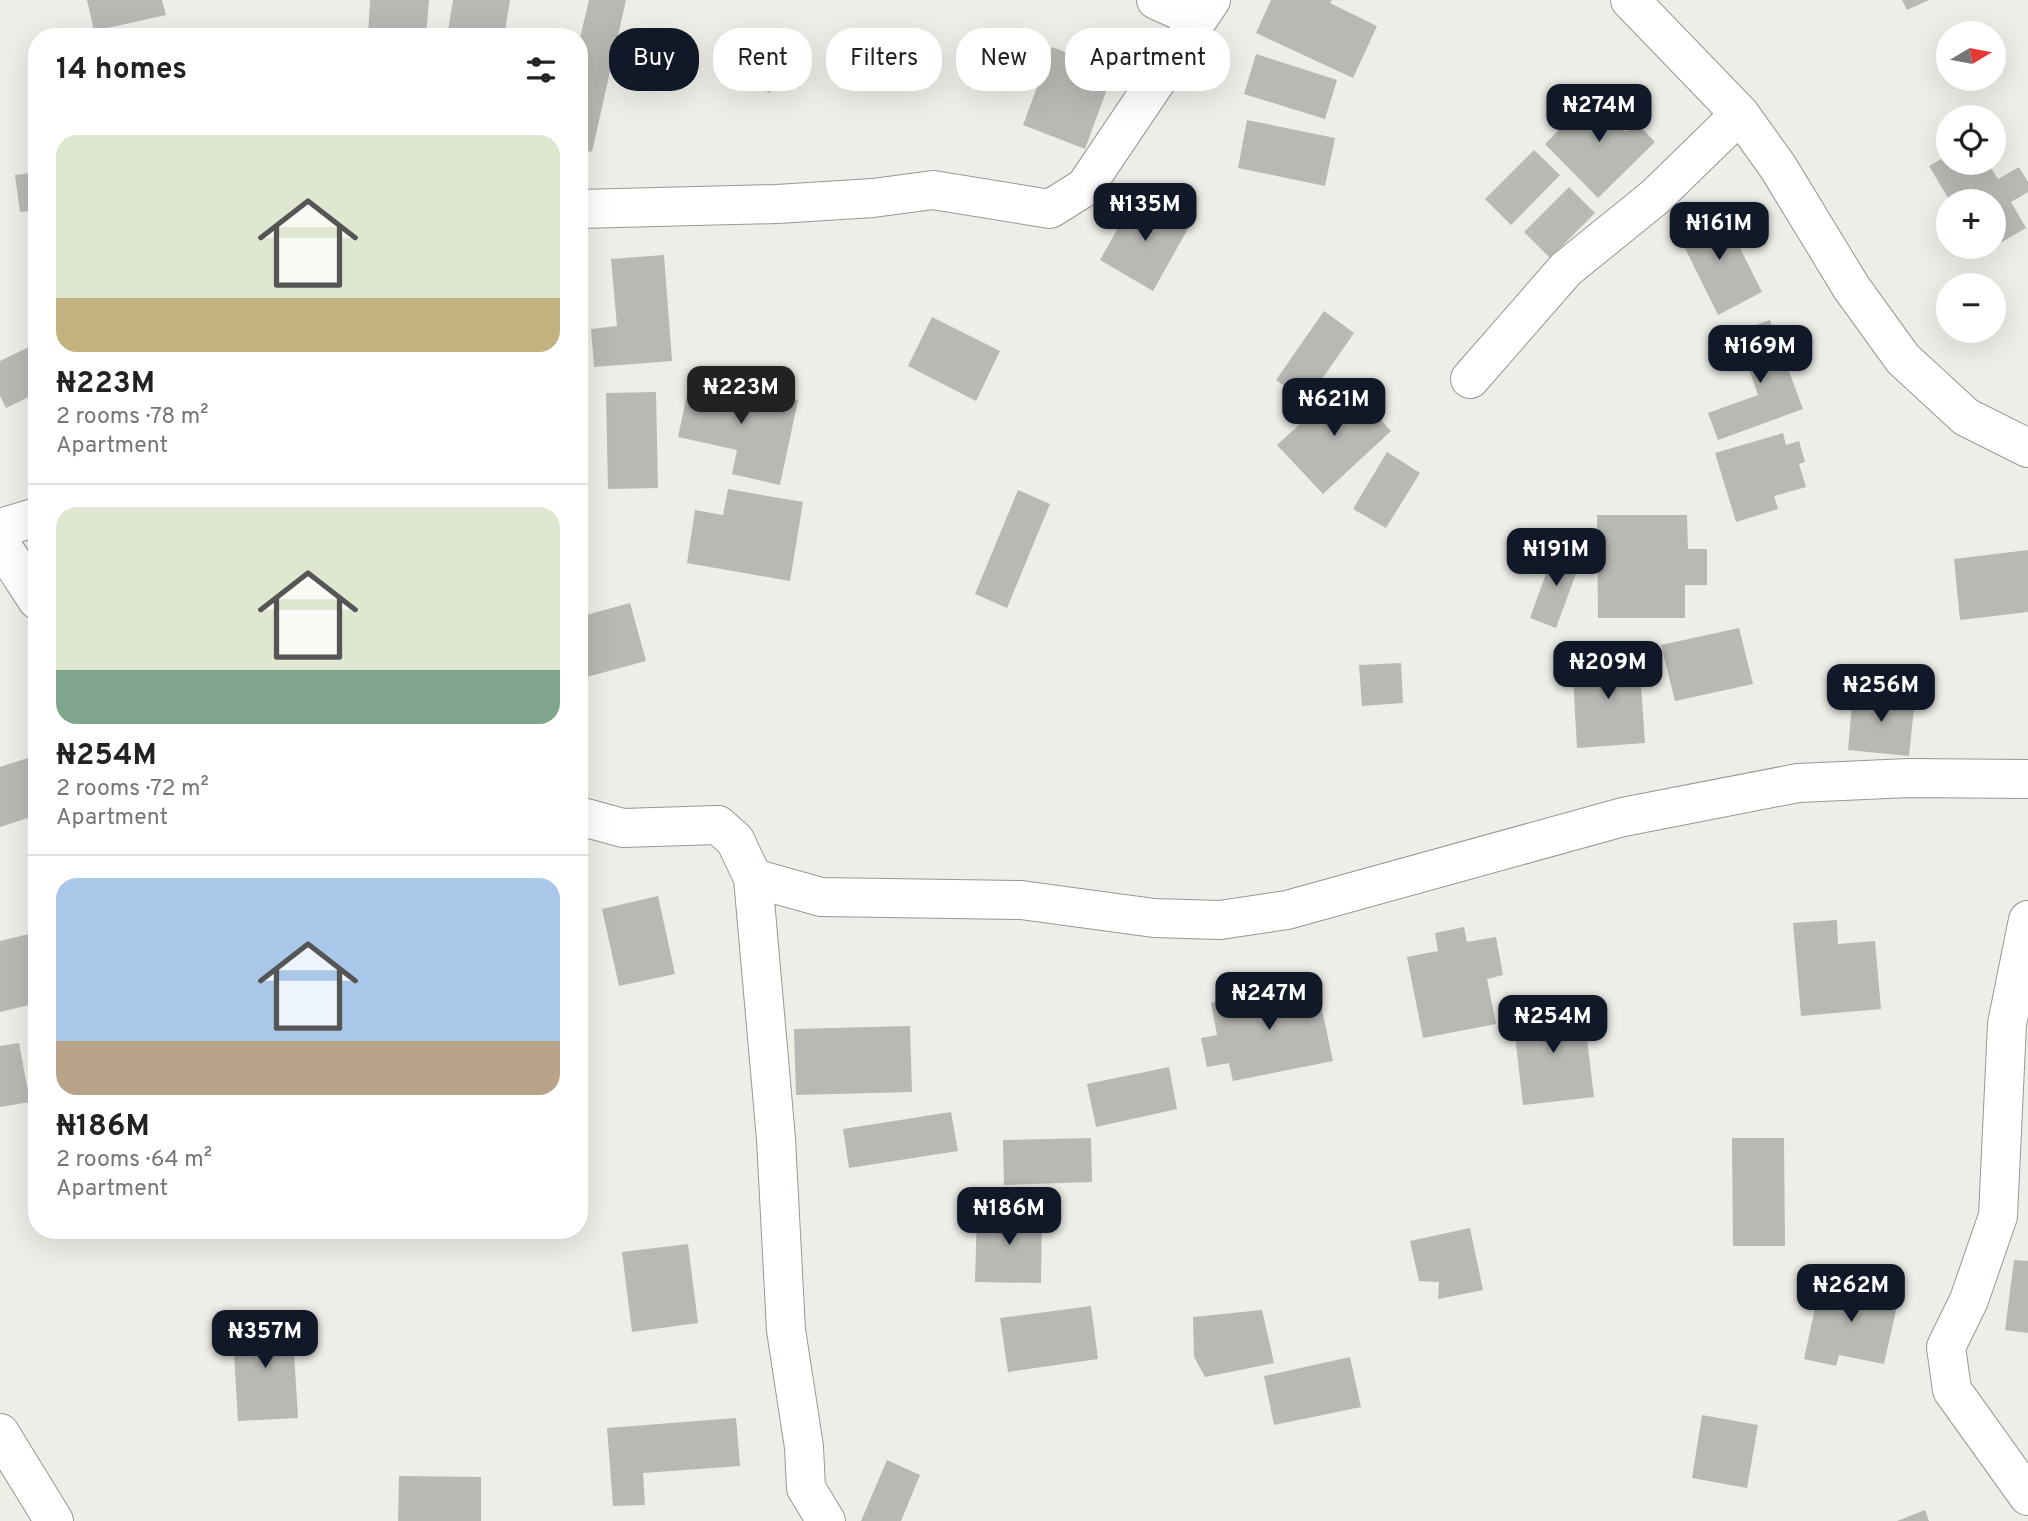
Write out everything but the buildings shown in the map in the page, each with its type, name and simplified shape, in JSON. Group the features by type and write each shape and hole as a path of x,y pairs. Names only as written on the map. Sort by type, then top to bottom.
{"street":[{"path":"588,209 777,204 873,198 933,190 1050,208 1085,187 1205,10 1156,0"},
{"path":"1630,0 1740,114 1778,167 1851,287 1903,359 1966,417 2028,448"},
{"path":"1470,379 1566,269 1655,197 1740,114"},
{"path":"0,528 28,520"},
{"path":"0,542 28,586"},
{"path":"753,878 821,897 1021,900 1154,918 1220,920 1287,910 1623,817 1798,783 1909,778 2028,779"},
{"path":"588,818 623,828 718,825 735,840 753,878 776,1139 786,1330 804,1447 806,1488 826,1521"},
{"path":"2028,920 2007,1024 1998,1216 1969,1300 1946,1347 1952,1390 2028,1496"},
{"path":"0,1433 54,1521"}]}
